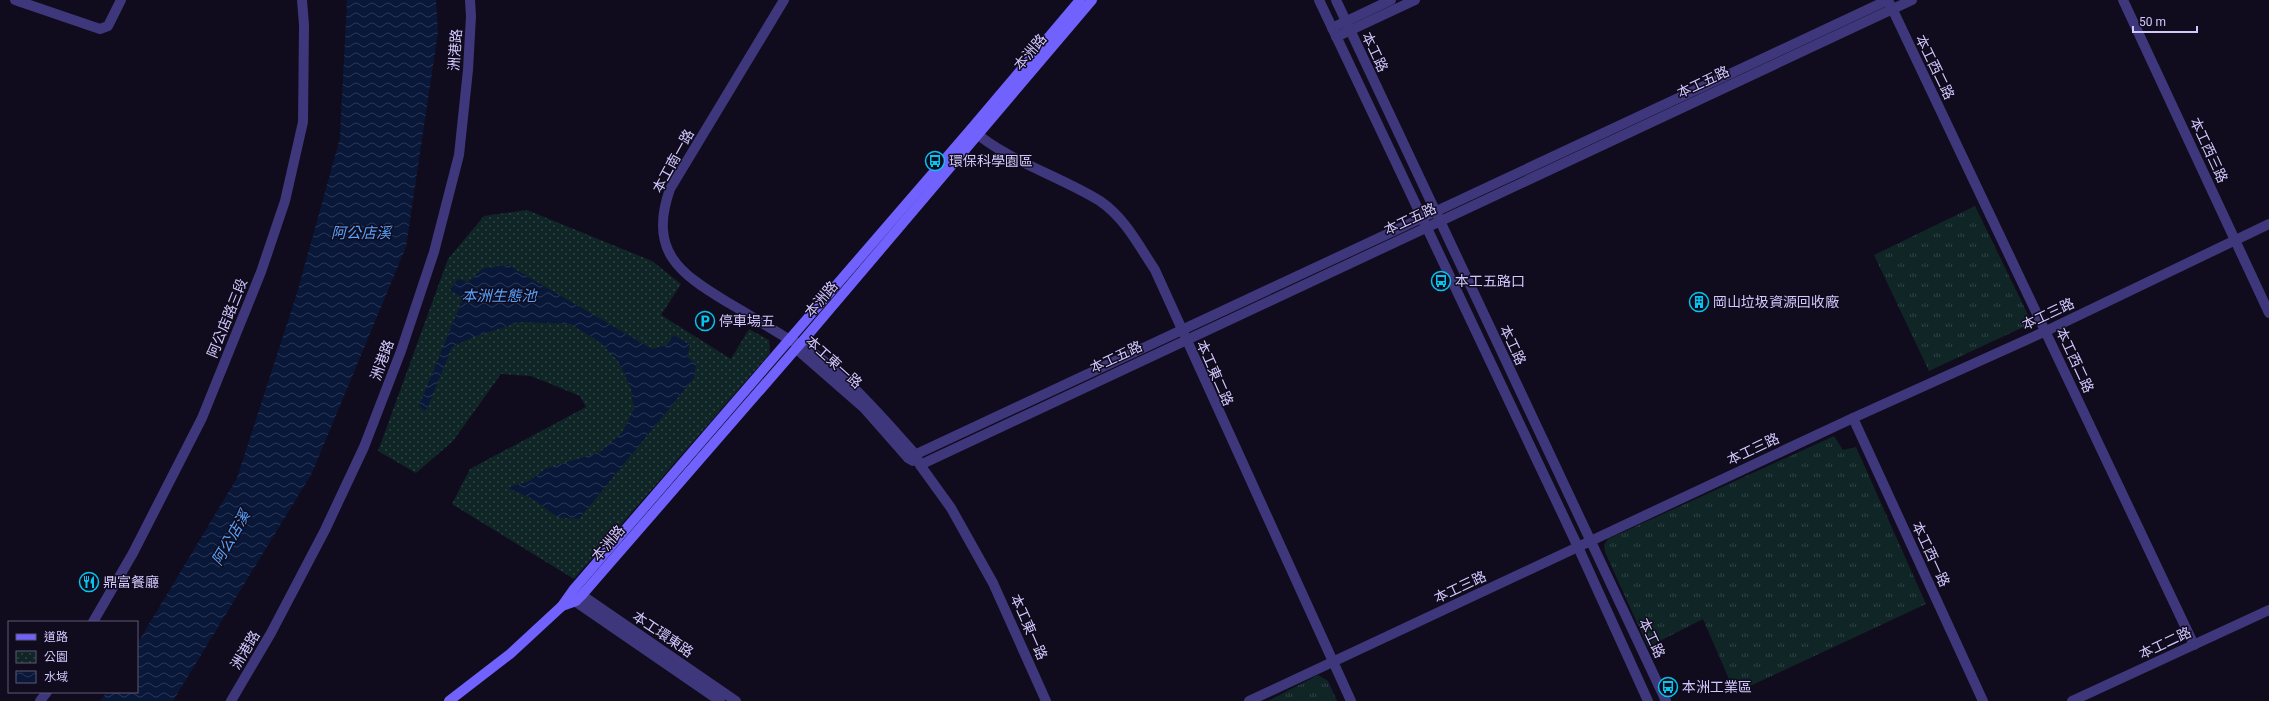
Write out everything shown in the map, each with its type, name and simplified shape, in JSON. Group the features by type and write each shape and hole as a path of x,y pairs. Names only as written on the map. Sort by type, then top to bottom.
{"main road":[{"name":"本洲路","path":"449,701 510,654 575,595 798,346 975,132 1080,0"},
{"name":"本洲路","path":"575,595 790,340 1092,0"}],"street":[{"path":"15,0 100,29 108,26 121,0"},
{"name":"阿公店路三段","path":"93,621 134,553 202,418 261,272 282,208 303,122 304,25 302,0"},
{"name":"洲港路","path":"231,701 271,633 325,530 364,447 401,351 434,252 459,155 468,70 470,0"},
{"name":"本工南一路","path":"784,0 670,189 664,206 663,232 667,248 675,263 689,278 790,340"},
{"name":"本工路","path":"1319,0 1578,547 1648,701"},
{"name":"本工路","path":"1336,0 1666,701"},
{"path":"1348,26 1391,0"},
{"path":"1334,32 1415,0"},
{"name":"本工五路","path":"912,456 1183,335 1889,2 1912,0"},
{"name":"本工西三路","path":"2123,0 2236,239 2269,313"},
{"name":"本工西二路","path":"1889,2 2194,645"},
{"name":"本工東二路","path":"975,132 993,146 1100,202 1124,223 1155,270 1183,335 1351,701"},
{"name":"本工三路","path":"1249,701 1853,418 2046,331 2269,224"},
{"name":"本工五路","path":"920,465 1183,335"},
{"name":"本工東一路","path":"790,340 864,408 912,456 951,508 993,583 1046,701"},
{"name":"本工西一路","path":"1853,418 1982,701"},
{"name":"本工環東路","path":"575,595 720,701"},
{"name":"本工環東路","path":"575,595 736,701"},
{"name":"本工二路","path":"2072,701 2269,610"},
{"path":"40,701 46,693"}],"green space":[{"path":"1975,206 2032,323 1929,371 1874,255"},
{"path":"527,210 652,261 681,284 661,315 731,359 749,329 769,340 770,353 574,579 452,504 470,469 586,407 580,396 531,376 501,374 453,441 416,473 378,451 448,259 484,216"},
{"path":"1834,436 1843,450 1856,447 1926,604 1735,693 1703,619 1648,647 1605,552 1604,545 1608,539"},
{"path":"1318,675 1328,681 1337,701 1268,701"}],"water":[{"name":"阿公店溪","path":"347,0 436,0 438,32 406,247 312,473 173,701 100,701 106,693 138,693 138,642 237,478 297,293 340,138"},
{"name":"本洲生態池","path":"508,265 652,349 667,345 674,335 690,345 687,357 696,364 694,378 579,519 557,517 536,501 507,487 528,482 545,469 600,452 622,433 634,409 631,389 619,362 601,343 571,324 520,322 473,337 452,347 426,411 419,406 463,298 450,290 458,279 468,282 484,268"}],"place":[{"name":"環保科學園區","path":"935,161"},
{"name":"本工五路口","path":"1441,281"},
{"name":"岡山垃圾資源回收廠","path":"1699,302"},
{"name":"停車場五","path":"705,321"},
{"name":"鼎富餐廳","path":"89,582"},
{"name":"本洲工業區","path":"1668,687"}]}
